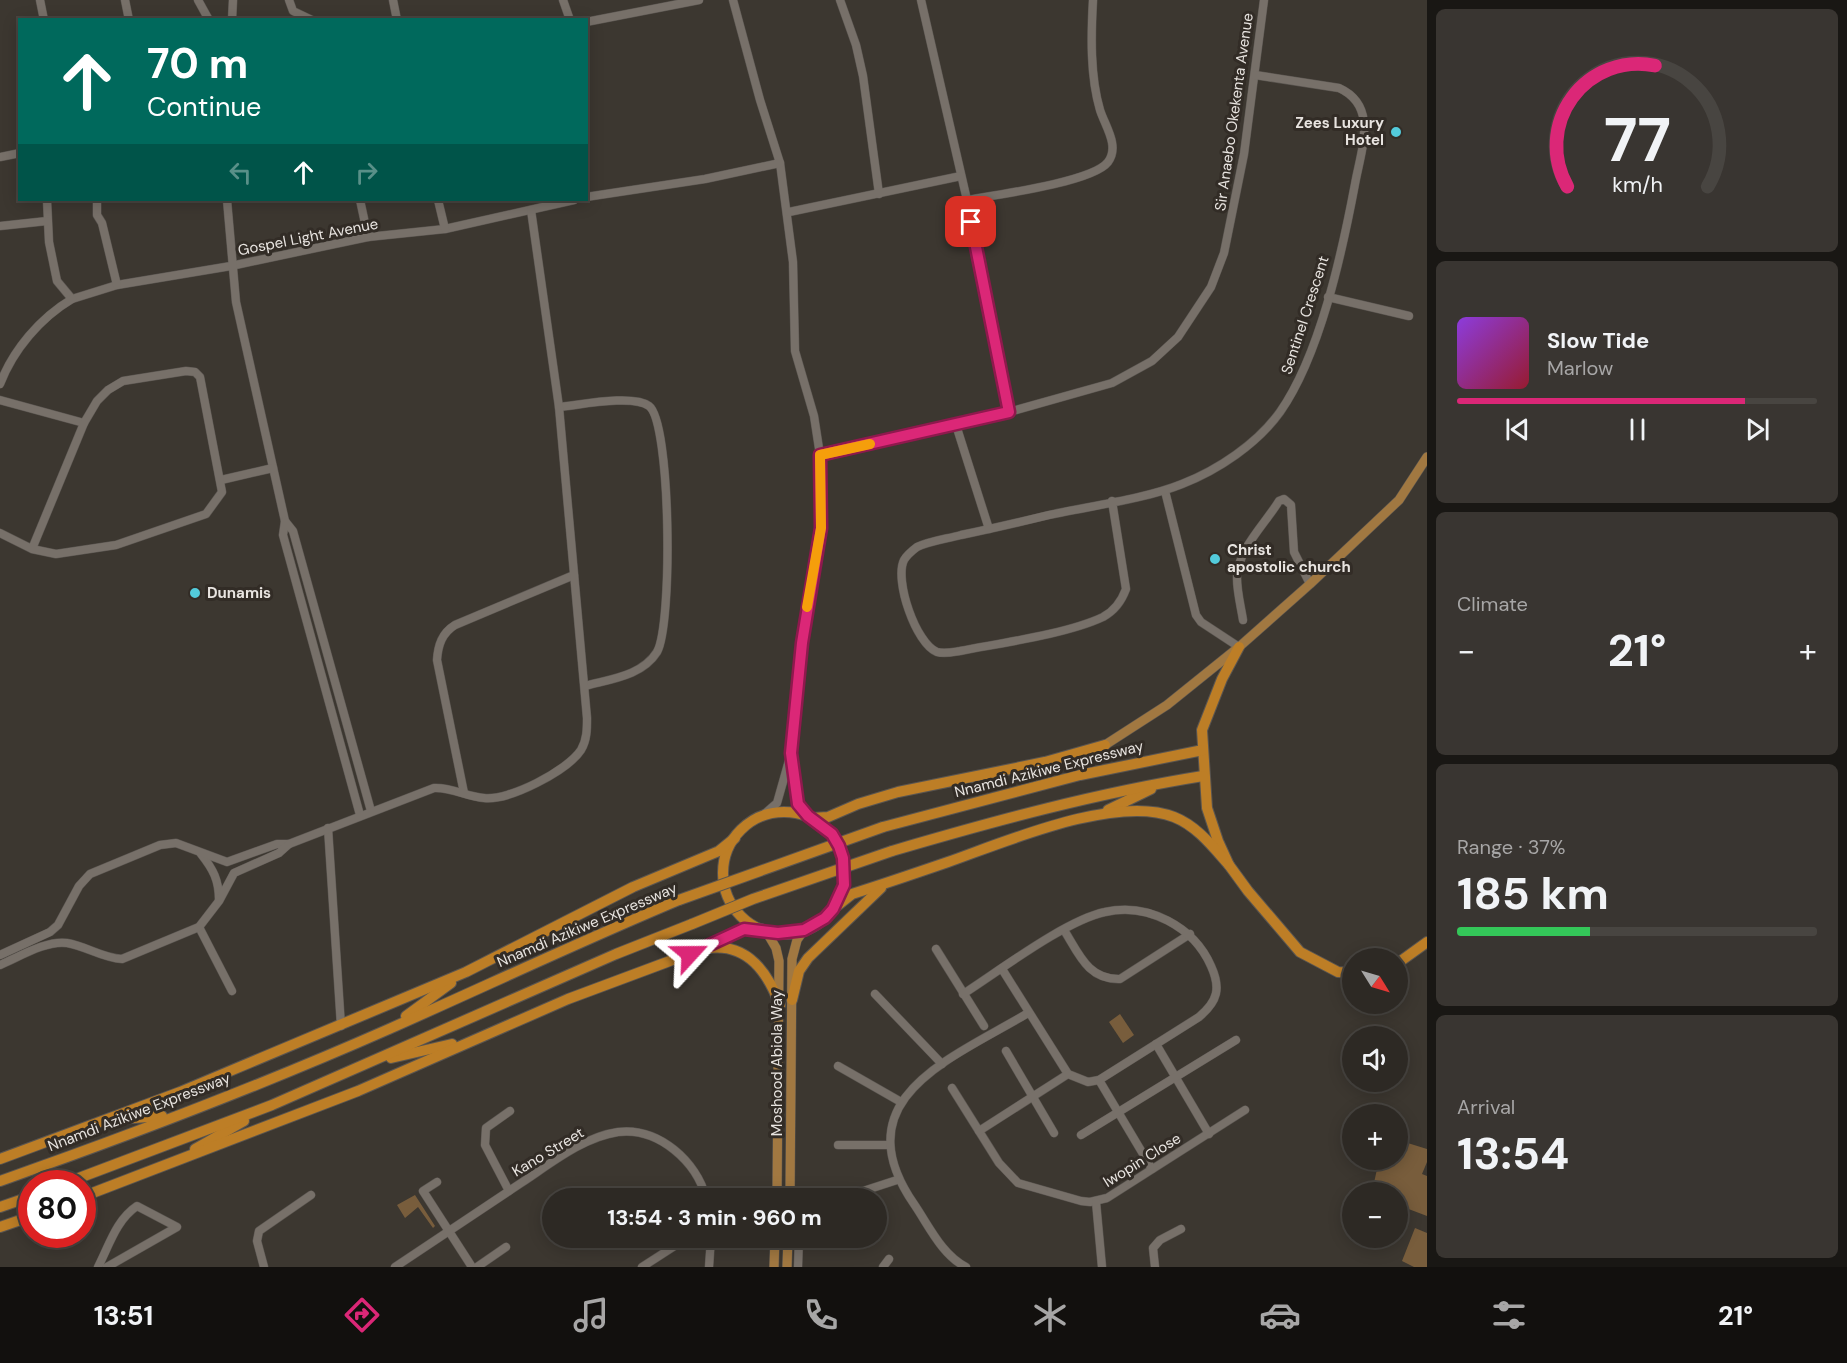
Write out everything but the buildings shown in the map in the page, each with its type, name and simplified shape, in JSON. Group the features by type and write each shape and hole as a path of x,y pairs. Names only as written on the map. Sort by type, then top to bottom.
{"highway":[{"path":"1229,865 1207,808 1203,776 1202,730 1222,679 1239,647"},
{"name":"Nnamdi Azikiwe Expressway","path":"809,817 828,817 858,804 898,792 1045,762 1105,745"},
{"name":"Nnamdi Azikiwe Expressway","path":"0,1181 175,1115 387,1030 609,929 679,900 884,827 1080,774 1203,750"},
{"path":"96,1172 272,1105 616,954 753,899 892,851 992,822 1170,781 1203,776"},
{"path":"1092,817 1170,781"},
{"path":"96,1192 358,1091 594,989 702,949 744,929 785,933 804,930 825,918 852,894 1010,839 1092,817 1152,811 1189,824 1229,865 1281,932 1300,952 1342,972"},
{"path":"764,930 748,922 728,897 724,867 735,838 747,825 762,816 785,812 809,817 832,834 843,858 844,885 833,909"},
{"name":"Nnamdi Azikiwe Expressway","path":"0,1159 341,1026 466,972 633,887 719,851 735,838"},
{"path":"792,1000 799,971 808,957 869,897 892,881"},
{"path":"1408,956 1427,942"},
{"path":"702,949 734,950 756,962 768,975 780,1005"},
{"path":"387,1030 466,972"},
{"path":"368,1064 478,1039"},
{"path":"164,1167 272,1105"},
{"path":"104,1120 175,1115"},
{"path":"0,1207 18,1201"},
{"path":"0,1227 18,1221"}],"main road":[{"path":"1105,745 1167,705 1239,647 1310,584 1399,500 1427,457"},
{"name":"Moshood Abiola Way","path":"764,930 778,953 780,1005 777,1188"},
{"name":"Moshood Abiola Way","path":"790,1188 793,953 797,940 804,930"},
{"path":"774,1267 775,1248"},
{"path":"787,1267 788,1248"}],"street":[{"path":"40,0 44,18"},
{"path":"125,0 129,18"},
{"path":"198,0 208,18"},
{"path":"232,18 233,0"},
{"path":"289,0 293,11 308,18"},
{"path":"393,0 397,18"},
{"path":"563,0 569,18"},
{"path":"588,22 699,0"},
{"path":"733,0 780,163 789,212 794,262 795,351 814,416 820,455 821,528 803,634 791,753 777,803 762,816"},
{"path":"840,0 856,45 863,76 879,194"},
{"path":"921,0 962,176 1009,412"},
{"path":"967,200 1087,176 1109,161 1112,142 1096,93 1093,0"},
{"name":"Sir Anaebo Okekenta Avenue","path":"820,455 1009,412 1126,377 1166,350 1189,323 1211,287 1224,253 1244,154 1264,0"},
{"name":"Sentinel Crescent","path":"1112,501 1126,588 1112,611 1103,617 1077,625 945,654 935,651 917,632 902,585 904,560 923,544 1112,501 1165,491 1223,463 1269,426 1296,385 1328,297 1355,185 1364,111 1357,99 1339,88 1255,75"},
{"path":"0,157 18,153"},
{"path":"588,198 705,179 780,163"},
{"path":"789,212 962,176"},
{"path":"47,201 47,221 60,306"},
{"path":"97,201 97,215 102,223 117,285"},
{"path":"227,201 231,266 236,302 285,521 283,535 360,815"},
{"path":"360,201 368,237"},
{"path":"438,201 445,229"},
{"name":"Gospel Light Avenue","path":"0,384 14,354 60,306 72,299 117,285 231,266 368,237 445,229 570,201"},
{"path":"0,965 56,943 69,943 103,956 122,959 199,927 219,901 234,873 279,853 289,844 434,788 484,798 502,795 532,784 571,762 585,740 585,686 559,407 531,210"},
{"path":"0,226 47,221"},
{"path":"58,284 72,299"},
{"path":"1328,297 1409,316"},
{"path":"0,533 33,549 56,554 116,545 192,521 206,514 222,492 202,382 195,372 123,381 108,390 97,401 84,423 33,549"},
{"path":"0,400 84,423"},
{"path":"559,407 630,400 649,406 655,412 667,509 669,562 666,617 660,646 652,659 639,669 585,686"},
{"path":"957,425 989,529"},
{"path":"221,480 273,468"},
{"path":"1165,491 1196,615 1201,622 1239,647"},
{"path":"1244,620 1237,577 1242,559 1279,501 1284,499 1292,505 1294,552 1310,584"},
{"path":"285,521 293,531 371,811"},
{"path":"464,793 437,660 440,641 455,625 574,575"},
{"path":"299,593 310,590"},
{"path":"791,753 796,796 809,817"},
{"path":"328,828 341,1026"},
{"path":"0,955 50,932 57,926 79,886 90,874 160,845 176,843 227,862 277,844 289,844"},
{"path":"201,853 213,868 219,884 219,901"},
{"path":"963,994 1002,969 1064,930 1106,912 1131,910 1162,918 1190,934 1198,943 1212,968 1218,987 1217,997 1211,1007 1199,1017 1098,1080 1088,1082 1068,1074 1002,969"},
{"path":"199,927 232,991"},
{"path":"1064,930 1089,971 1110,979 1119,979 1190,934"},
{"path":"936,949 984,1026"},
{"path":"875,994 942,1064"},
{"path":"966,1267 955,1265 897,1180 890,1145 895,1117 901,1102 918,1081 942,1064 1028,1013"},
{"path":"1082,1135 1236,1040"},
{"path":"1156,1044 1209,1134"},
{"path":"1006,1051 1054,1133"},
{"path":"838,1066 901,1102"},
{"path":"979,1131 1068,1074"},
{"path":"1098,1080 1152,1169"},
{"name":"Iwopin Close","path":"952,1088 999,1163 1018,1183 1081,1201 1096,1202 1107,1198 1245,1110"},
{"path":"509,1191 485,1145 486,1128 510,1111"},
{"name":"Kano Street","path":"395,1267 566,1154 598,1138 619,1132 652,1139 683,1156 695,1170 702,1188"},
{"path":"838,1145 890,1145"},
{"path":"872,1188 897,1180"},
{"path":"437,1182 423,1191 472,1267"},
{"path":"264,1267 258,1241 259,1231 311,1195"},
{"path":"1096,1202 1102,1267"},
{"path":"98,1267 115,1231 127,1212 136,1206 177,1229 107,1267"},
{"path":"1155,1267 1153,1248 1181,1229"},
{"path":"477,1267 506,1247"},
{"path":"642,1267 671,1248"},
{"path":"709,1267 710,1248"},
{"path":"798,1267 799,1248"},
{"path":"883,1267 889,1259"}],"shaded area":[{"path":"1120,1014 1134,1035 1123,1043 1109,1022"},
{"path":"1408,1143 1427,1149 1427,1162 1422,1174 1427,1176 1427,1216 1408,1209 1408,1182 1374,1182 1377,1170 1408,1170"},
{"path":"415,1195 435,1226 433,1228 418,1207 405,1218 397,1205"},
{"path":"1415,1228 1427,1233 1427,1267 1414,1267 1402,1261"}],"slow traffic":[{"path":"807,607 821,528 820,455 870,444"}],"place":[{"name":"Zees Luxury Hotel","path":"1396,132"},
{"name":"Christ apostolic church","path":"1215,559"},
{"name":"Dunamis","path":"195,593"}],"route":[{"path":"690,954 744,929 754,928 778,933 804,930 825,918 840,897 845,871 839,846 832,834 801,810 794,788 791,753 802,643 821,528 820,455 1009,412 971,222"}]}
